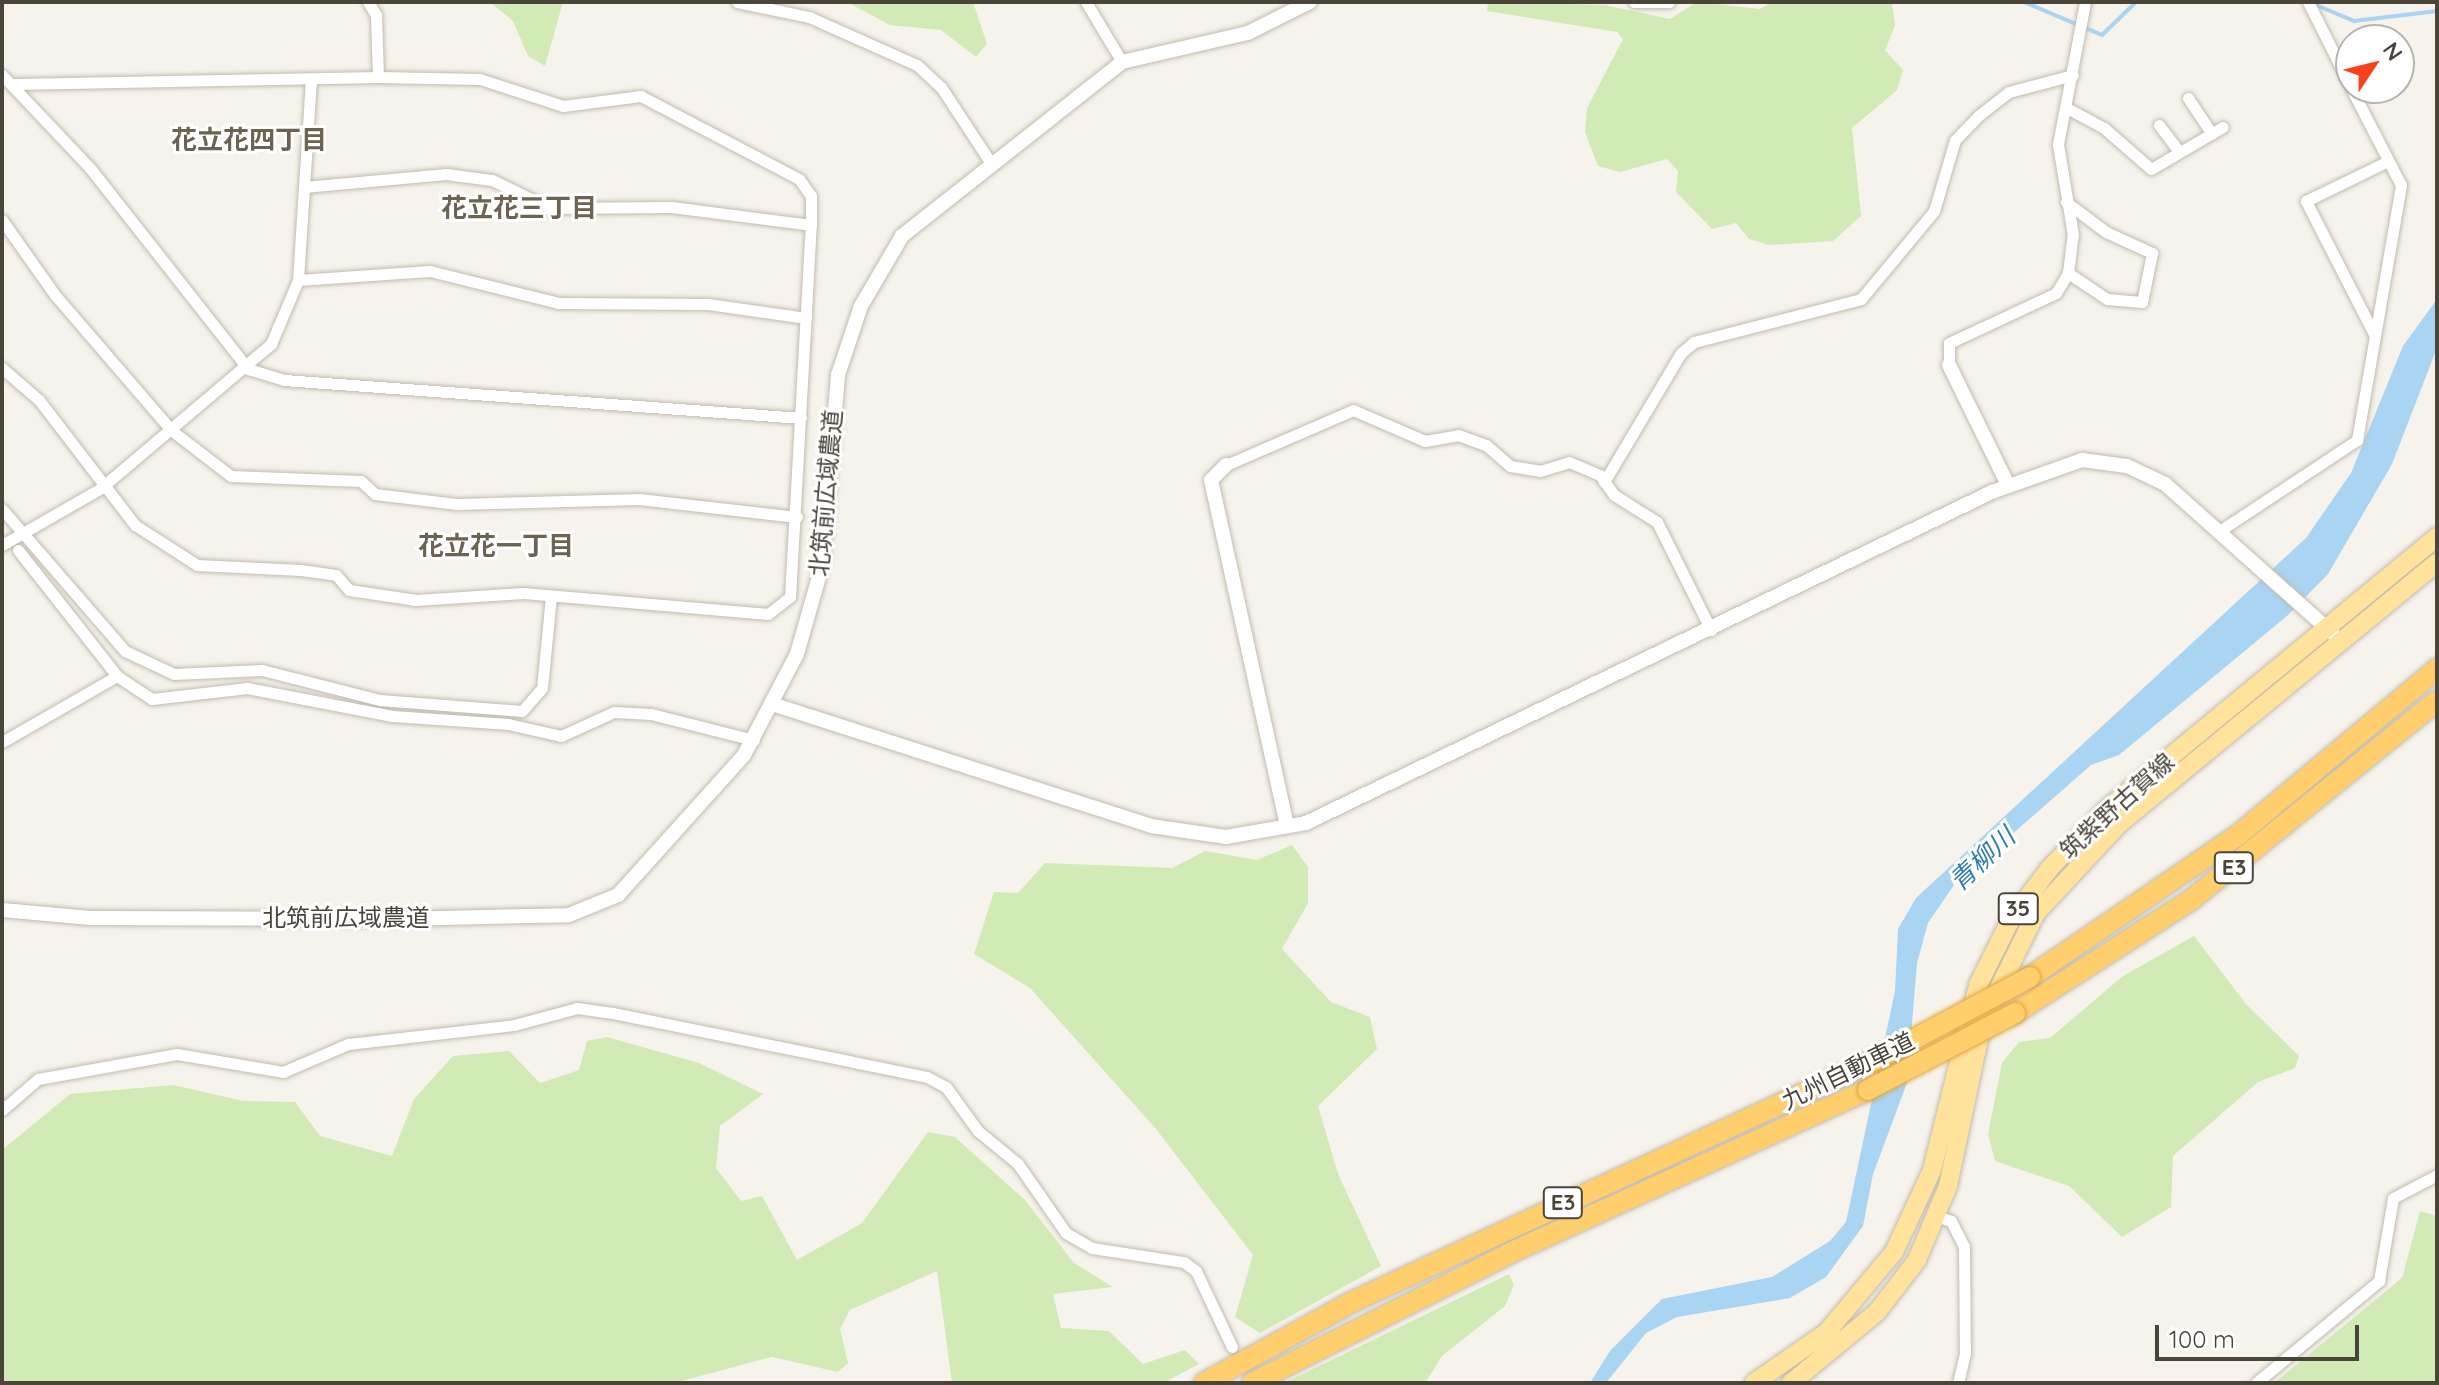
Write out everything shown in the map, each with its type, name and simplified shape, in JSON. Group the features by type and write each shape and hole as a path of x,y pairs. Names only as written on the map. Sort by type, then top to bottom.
{"highway":[{"name":"九州自動車道","path":"1207,1381 1256,1353 1873,1061 2030,977 2237,836 2437,669"},
{"name":"九州自動車道","path":"1260,1379 1510,1253 1868,1090 2015,1013 2203,891 2437,701"}],"main road":[{"name":"筑紫野古賀線","path":"1754,1383 1827,1332 1894,1252 1932,1170 1962,1028 2010,921 2107,809 2437,537"},
{"name":"筑紫野古賀線","path":"1791,1383 1898,1289 1936,1216 1968,1110 1983,1020 2036,913 2120,823 2343,644 2437,563"}],"street":[{"path":"368,2 376,15 378,77"},
{"path":"737,2 809,17 917,65 941,87 991,163"},
{"path":"1086,2 1122,62"},
{"name":"北筑前広域農道","path":"2,910 91,918 569,915 600,907 627,888 754,740 797,654 822,566 838,375 861,306 902,236 1122,62 1248,33 1310,2"},
{"path":"1634,2 1669,2"},
{"path":"2008,485 1949,365 1949,343 2056,293 2068,273 2073,235 2058,144 2085,2"},
{"path":"2308,2 2335,56"},
{"path":"2,75 15,84 248,369 284,380 801,418"},
{"path":"1604,482 1681,353 1694,342 1861,299 1934,211 1962,132 2009,92 2073,75"},
{"path":"2,368 39,400 101,488 135,525 197,565 336,575 349,590 416,600 551,596 783,609 790,597 797,517 811,225 811,196 799,179 660,102 623,96 563,106 480,79 378,77 15,84"},
{"path":"2,545 101,488 248,369 284,321 298,280 311,78"},
{"path":"2067,108 2104,128 2151,169 2218,130 2188,98"},
{"path":"2221,530 2357,440 2401,185 2359,104"},
{"path":"2159,125 2179,152"},
{"path":"2375,336 2306,201 2388,161"},
{"path":"304,187 446,174 492,180 550,208 671,207 811,225"},
{"path":"2066,201 2106,232 2152,253 2142,302 2107,299 2068,273"},
{"path":"2,220 171,430 211,467 257,481 361,481 375,494 457,504 639,499 797,517"},
{"path":"298,280 430,271 558,303 708,304 806,318"},
{"path":"1287,826 1211,480 1226,465 1353,410 1425,441 1472,440 1510,466 1540,471 1569,462 1604,482 1657,522 1711,630"},
{"path":"772,704 1151,826 1226,837 1287,826 1359,802 2008,485 2082,460 2127,466 2165,484 2221,530 2343,644"},
{"path":"2,509 125,651 156,671 205,676 262,670 380,700 522,711 542,688 551,596"},
{"path":"18,550 117,676 152,699 211,695 247,688 392,716 508,724 561,736 614,712 651,714 754,740"},
{"path":"2,742 117,676"},
{"path":"205,676 211,695"},
{"path":"2,1110 38,1079 177,1054 283,1072 348,1044 514,1025 577,1008 613,1013 937,1082 1018,1164 1066,1233 1092,1248 1184,1262 1196,1271 1232,1347"},
{"path":"2256,1383 2379,1281 2393,1198 2437,1175"},
{"path":"1936,1216 1951,1221 1964,1246 1966,1337 1958,1383"}],"green space":[{"path":"490,2 563,2 545,66 528,56 513,21"},
{"path":"847,2 973,2 987,44 976,57 941,30 890,25"},
{"path":"1488,2 1605,5 1670,19 1697,2 1760,9 1772,2 1892,4 1895,25 1885,50 1903,70 1897,90 1852,128 1861,216 1833,241 1769,245 1749,239 1736,223 1712,229 1676,192 1678,171 1667,159 1620,172 1598,166 1585,132 1587,108 1623,39 1617,32 1487,11"},
{"path":"1292,845 1308,867 1308,903 1282,949 1331,1002 1370,1017 1377,1049 1318,1106 1338,1174 1381,1266 1260,1333 1235,1317 1253,1255 1156,1129 1030,988 974,954 994,892 1018,893 1045,863 1172,868 1205,851 1257,860"},
{"path":"2194,936 2246,1004 2299,1056 2295,1068 2258,1082 2173,1156 2171,1207 2122,1237 2069,1186 1995,1161 1988,1134 2002,1063 2019,1042 2050,1038 2123,976"},
{"path":"607,1037 699,1063 763,1094 720,1126 716,1168 741,1201 762,1196 797,1260 862,1223 928,1132 955,1137 1025,1200 1074,1263 1113,1287 1053,1294 1061,1328 1109,1331 1143,1364 1185,1350 1199,1364 1163,1383 952,1383 937,1271 850,1310 840,1329 848,1363 838,1372 772,1357 674,1383 2,1383 2,1150 70,1094 173,1085 243,1101 295,1102 320,1136 392,1156 414,1099 453,1056 509,1051 540,1083 579,1070 587,1041"},
{"path":"2420,1211 2437,1216 2437,1383 2274,1383 2402,1278"},
{"path":"1509,1274 1514,1285 1505,1306 1442,1356 1425,1383 1284,1383"}],"water":[{"name":"青柳川","path":"2437,299 2437,348 2392,464 2328,574 2287,616 2119,755 2091,765 1954,885 1928,923 1917,963 1907,1083 1873,1174 1863,1226 1826,1277 1790,1298 1677,1317 1646,1333 1606,1383 1590,1383 1610,1351 1662,1299 1772,1277 1830,1241 1846,1222 1895,991 1898,929 1916,898 2306,538 2351,473 2403,346"}],"waterway":[{"path":"2024,2 2102,35 2136,2"},
{"path":"2311,3 2354,21 2437,11"}],"district":[{"name":"花立花四丁目","path":"249,140"},
{"name":"花立花三丁目","path":"519,208"},
{"name":"花立花一丁目","path":"496,546"}]}
